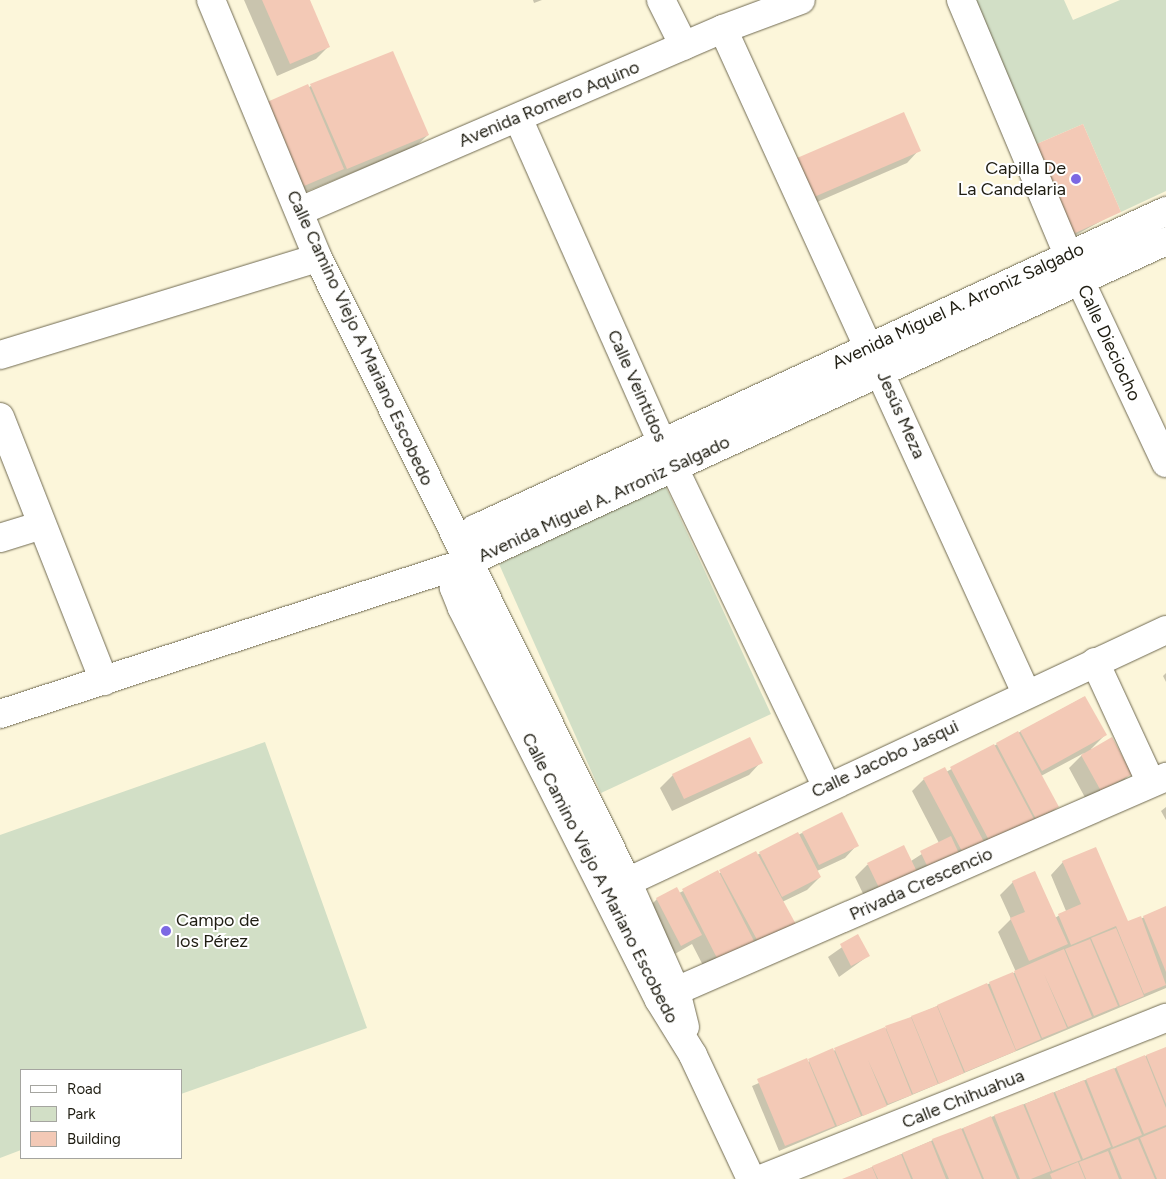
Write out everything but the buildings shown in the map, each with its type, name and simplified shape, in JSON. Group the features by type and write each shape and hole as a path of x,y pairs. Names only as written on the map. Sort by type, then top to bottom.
{"street":[{"name":"Calle Camino Viejo A Mariano Escobedo","path":"211,0 318,258 466,563 454,588 462,608 676,991 693,1055"},
{"path":"661,0 684,46"},
{"name":"Avenida Romero Aquino","path":"300,211 723,29 801,0"},
{"name":"Calle Dieciocho","path":"961,0 1073,267 1166,463"},
{"name":"Jesús Meza","path":"723,29 1026,693"},
{"name":"Calle Veintidos","path":"518,118 668,454 826,786"},
{"name":"Avenida Miguel A. Arroniz Salgado","path":"466,563 475,529 668,454 875,359 1073,267 1166,211"},
{"name":"Avenida Miguel A. Arroniz Salgado","path":"1073,267 1166,241"},
{"path":"0,355 318,258"},
{"path":"0,417 39,526 104,681"},
{"path":"0,538 39,526"},
{"path":"0,714 466,563"},
{"name":"Calle Jacobo Jasqui","path":"617,887 826,786 1166,630"},
{"path":"1096,662 1159,780"},
{"name":"Privada Crescencio","path":"676,991 1159,780"},
{"name":"Calle Camino Viejo A Mariano Escobedo","path":"617,887 659,1000 693,1055"},
{"name":"Calle Chihuahua","path":"761,1179 1166,1018"},
{"path":"693,1055 750,1179"}],"green space":[{"path":"974,0 1064,0 1073,20 1120,0 1166,0 1166,191 1121,212 1083,124 1032,146"},
{"path":"665,485 771,714 601,793 499,564"},
{"name":"Campo de los Pérez","path":"265,742 367,1028 182,1094 182,1069 20,1069 20,1150 0,1158 0,835"}],"place":[{"name":"Capilla De La Candelaria","path":"1076,179"},
{"name":"Campo de los Pérez","path":"166,931"}]}
